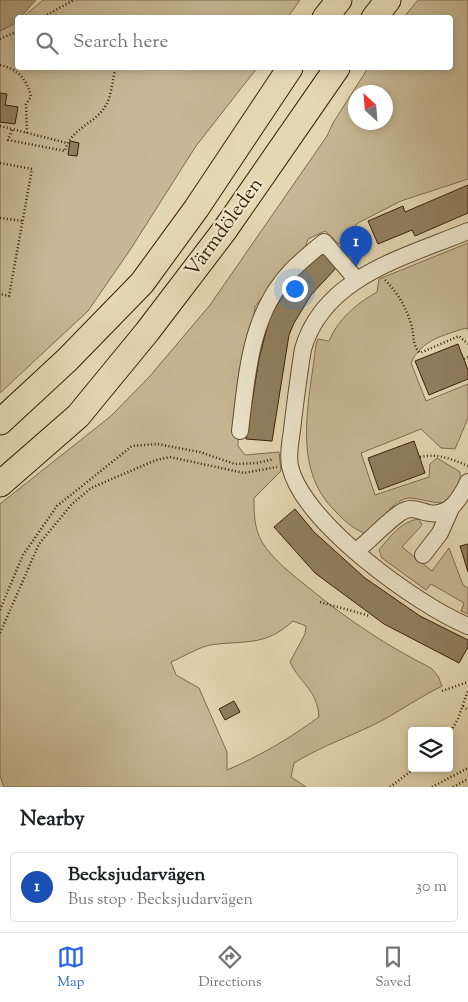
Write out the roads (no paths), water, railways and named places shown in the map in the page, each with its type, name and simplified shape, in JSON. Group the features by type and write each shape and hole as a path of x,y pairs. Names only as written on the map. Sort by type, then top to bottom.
{"highway":[{"path":"327,15 339,0"},
{"path":"376,15 388,0"},
{"name":"Värmdöleden","path":"0,422 67,360 142,283 196,209 289,70"},
{"name":"Värmdöleden","path":"104,382 147,332 224,231 336,70"},
{"path":"0,463 104,382"},
{"path":"0,484 78,416 104,382"}],"street":[{"path":"468,231 356,279 322,309 307,335 303,349 290,460 293,477 306,500 323,520 356,551 418,599 468,626"},
{"path":"240,431 247,373 259,319 291,270 324,242 356,279"},
{"path":"356,551 400,513 410,508 430,514 452,506 459,500 468,482"},
{"path":"423,555 440,533 452,506"}],"place":[{"name":"Becksjudarvägen","path":"356,267"}]}
